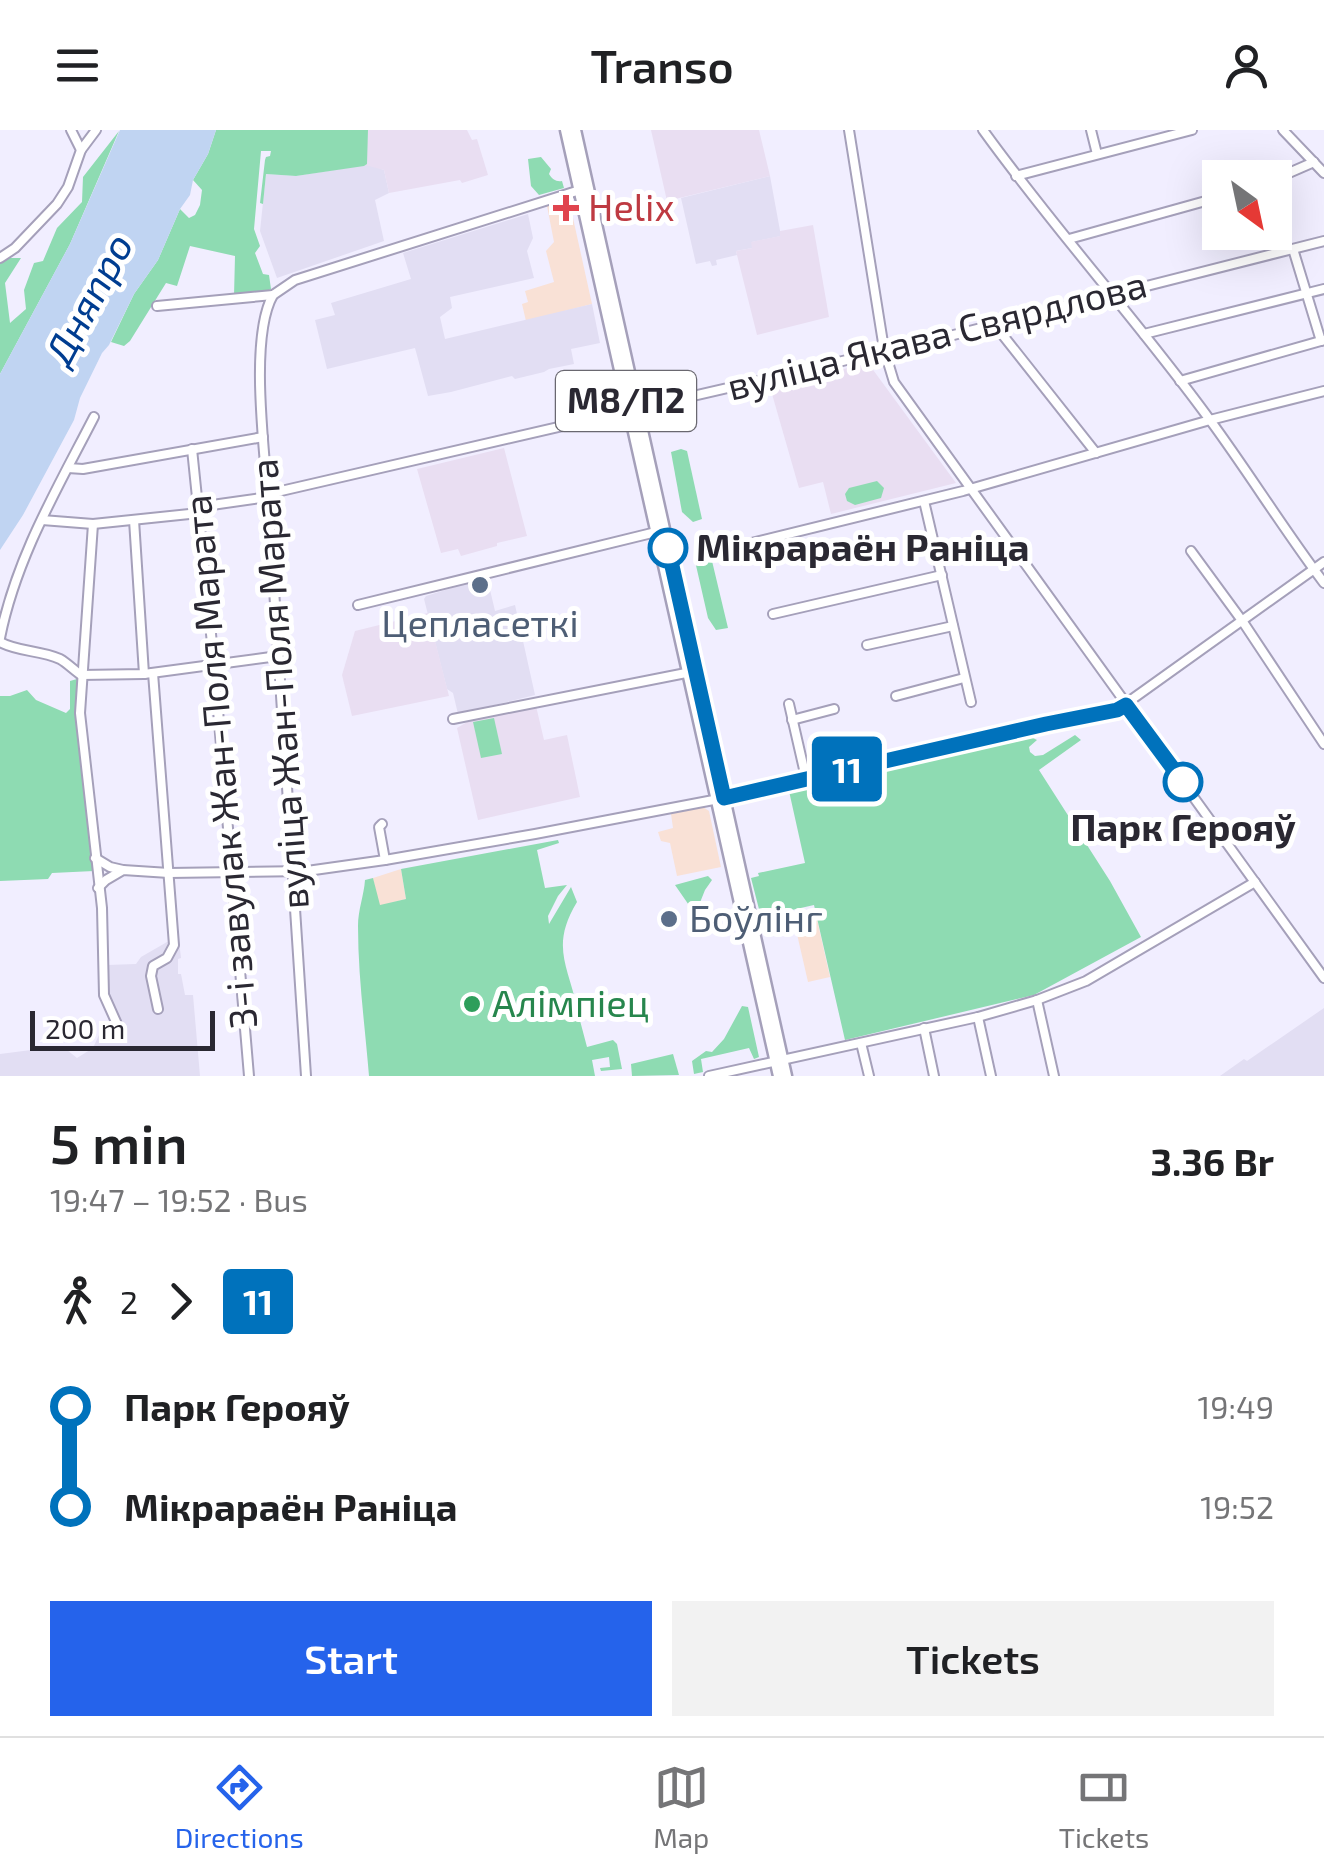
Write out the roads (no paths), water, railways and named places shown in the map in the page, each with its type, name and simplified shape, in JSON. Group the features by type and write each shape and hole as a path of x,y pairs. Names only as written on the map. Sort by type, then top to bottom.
{"main road":[{"name":"М8/П2","path":"566,130 584,189"},
{"name":"М8/П2","path":"575,130 632,410 782,1076"},
{"name":"М8/П2","path":"632,410 656,532 692,672"}],"street":[{"path":"71,130 81,150"},
{"path":"0,258 15,248 57,204 68,187 81,150 96,130"},
{"path":"849,130 884,350 894,382 1324,978"},
{"path":"983,130 1210,420 1324,583"},
{"path":"1091,130 1097,154"},
{"path":"1016,176 1164,134 1192,130"},
{"path":"1285,131 1324,174"},
{"path":"1292,172 1314,162"},
{"path":"157,306 273,295 295,280 584,189"},
{"path":"1069,239 1202,201"},
{"name":"вуліца Якава Свярдлова","path":"42,520 93,524 134,520 268,496 899,344 918,344 1324,240"},
{"path":"1180,381 1322,341 1294,249"},
{"path":"1144,334 1324,289"},
{"name":"вуліца Жан-Поля Марата","path":"273,295 261,332 263,438 306,1076"},
{"path":"994,324 1096,454"},
{"path":"735,548 971,489 1324,391"},
{"path":"94,417 12,587 2,644 62,660 81,675 149,673 278,656"},
{"path":"68,468 83,469 263,438"},
{"name":"3-і завулак Жан-Поля Марата","path":"192,449 249,1076"},
{"path":"924,501 971,702"},
{"path":"134,520 174,944 167,958 154,966 151,976 158,1009"},
{"path":"93,524 80,713 102,908 104,995 117,1024"},
{"path":"358,605 656,532"},
{"path":"1192,551 1324,744"},
{"path":"96,858 123,870 168,873 294,870 385,860 721,798 1117,710 1324,562"},
{"path":"773,614 942,574"},
{"path":"866,646 953,626"},
{"path":"453,720 692,672"},
{"path":"896,696 964,678"},
{"path":"789,704 806,778"},
{"path":"792,720 834,709"},
{"path":"382,824 379,827 385,860"},
{"path":"98,888 123,870"},
{"path":"710,1076 1037,1000 1086,981 1255,882"},
{"path":"1037,1000 1054,1076"},
{"path":"978,1016 991,1076"},
{"path":"924,1028 934,1076"},
{"path":"861,1043 869,1076"}],"water":[{"name":"Дняпро","path":"120,130 216,130 158,260 134,294 80,398 74,420 0,550 0,374 70,244"}],"place":[{"name":"Helix","path":"566,208"},
{"name":"Мікрараён Раніца","path":"668,548"},
{"name":"Цепласеткі","path":"480,585"},
{"name":"Парк Герояў","path":"1183,782"},
{"name":"Боўлінг","path":"669,919"},
{"name":"Алімпіец","path":"472,1004"}]}
